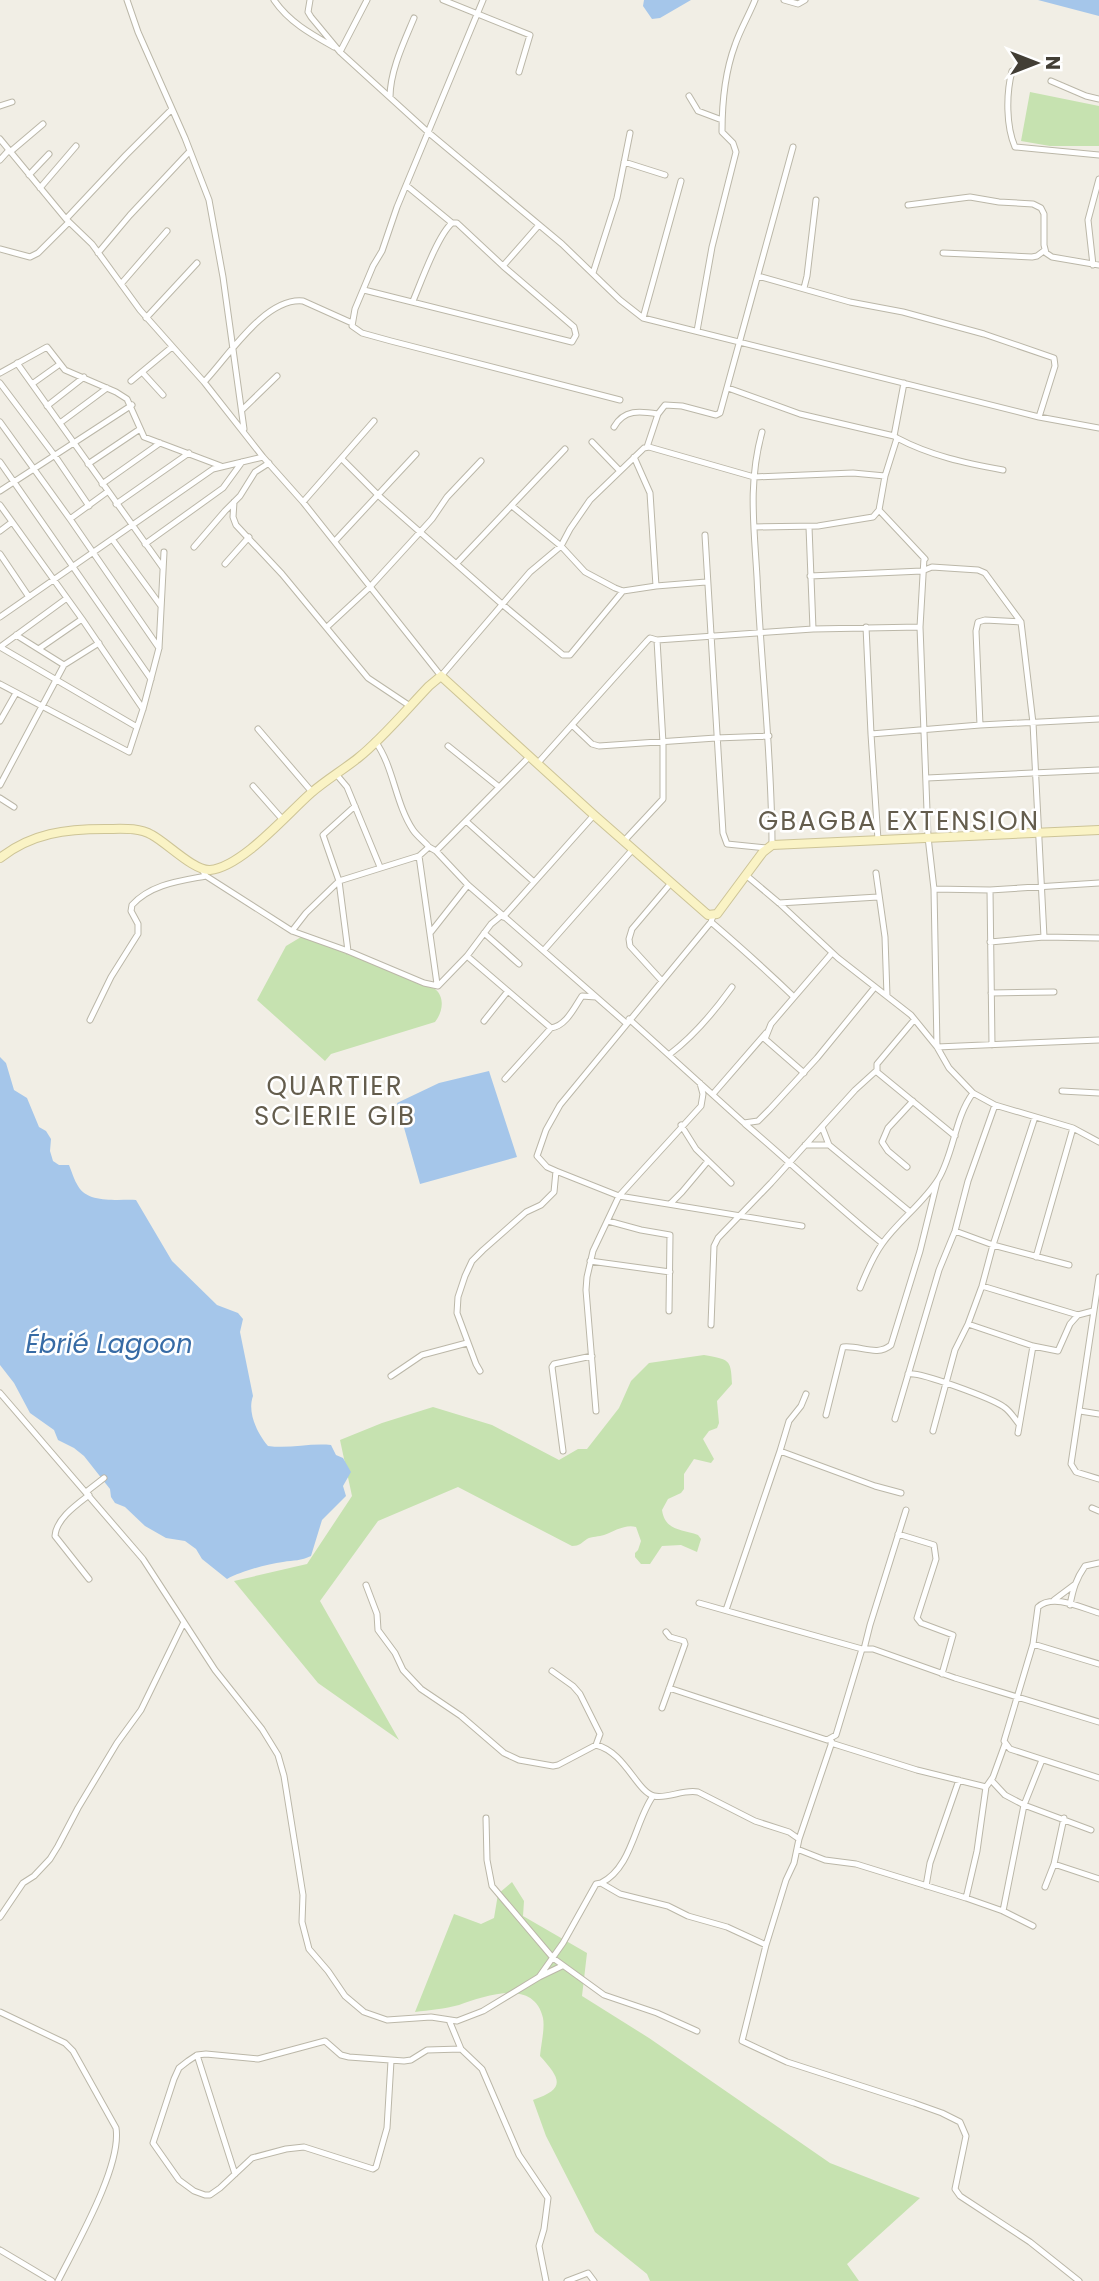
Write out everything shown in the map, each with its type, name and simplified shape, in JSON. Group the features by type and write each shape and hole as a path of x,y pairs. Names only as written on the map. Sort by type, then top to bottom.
{"street":[{"path":"127,0 209,201 245,432"},
{"path":"274,0 281,10 304,30 339,50"},
{"path":"310,0 308,12 339,50 429,133 593,272 620,300 643,317 1039,417 1099,428"},
{"path":"339,50 367,0"},
{"path":"443,0 530,35 519,72"},
{"path":"483,0 388,237 355,309 352,323 354,329 620,400"},
{"path":"697,331 710,258 736,152 733,144 723,136 726,84 734,46 755,0"},
{"path":"784,0 798,4 805,0"},
{"path":"390,97 398,57 414,18"},
{"path":"1012,71 1009,101 1012,139 1016,147 1099,155"},
{"path":"1051,81 1099,99"},
{"path":"689,96 698,111 722,120"},
{"path":"0,106 12,103"},
{"path":"0,249 30,257 38,253 126,155 172,109"},
{"path":"0,160 43,124"},
{"path":"593,272 617,198 630,133"},
{"path":"0,139 68,221 99,253 146,318 204,382 263,457 303,502 441,676 712,918 726,937 751,955 794,997"},
{"path":"40,188 76,146"},
{"path":"90,1020 111,977 138,934 138,924 131,911 132,905 149,892 171,882 212,870 243,855 312,792 360,757 441,676 530,572 561,546 590,500 619,470 647,447 658,414 665,405 718,415 741,342 793,147"},
{"path":"99,253 130,215 190,151"},
{"path":"29,175 49,154"},
{"path":"624,162 666,175"},
{"path":"908,205 970,197 1033,204 1041,208 1044,214 1045,250 1052,257 1096,265 1088,220 1099,179"},
{"path":"643,317 681,181"},
{"path":"364,290 572,342 576,335 574,327 457,223 452,223 407,186"},
{"path":"804,288 816,200"},
{"path":"413,301 447,226 452,223"},
{"path":"503,266 539,225"},
{"path":"121,284 167,232"},
{"path":"943,253 1032,257 1045,250"},
{"path":"146,318 198,263"},
{"path":"758,276 850,302 903,312 984,334 1054,358 1055,366 1039,417"},
{"path":"204,382 273,308 298,300 352,323"},
{"path":"0,373 47,347 65,370 127,399 144,437 221,466"},
{"path":"131,381 172,347"},
{"path":"17,363 163,568"},
{"path":"32,384 60,364"},
{"path":"142,372 163,395"},
{"path":"242,411 277,376"},
{"path":"47,406 84,377"},
{"path":"0,383 89,506"},
{"path":"754,527 809,527 870,519 878,510 904,383"},
{"path":"728,387 800,414 895,437 924,452 947,459 1003,470"},
{"path":"60,423 107,388"},
{"path":"0,491 131,405"},
{"path":"614,427 626,414 658,414"},
{"path":"303,502 374,421"},
{"path":"0,422 159,648"},
{"path":"88,464 140,429"},
{"path":"762,432 756,454 752,490 769,736 769,847 560,1105 546,1130 537,1156 538,1160 556,1171 619,1196 802,1226"},
{"path":"592,442 619,470"},
{"path":"102,484 160,443"},
{"path":"647,447 754,477 853,473 885,476"},
{"path":"457,563 565,449"},
{"path":"116,504 189,453"},
{"path":"335,541 416,454"},
{"path":"1,613 29,597 213,469 263,457"},
{"path":"635,457 650,493 656,586"},
{"path":"342,459 379,496 503,605 556,650 567,656 623,591"},
{"path":"0,461 151,680"},
{"path":"145,544 223,488 242,461"},
{"path":"327,627 369,588 481,461"},
{"path":"194,547 234,502 255,472 269,463"},
{"path":"70,519 107,492"},
{"path":"234,502 233,517 236,525 327,627 368,678 410,706"},
{"path":"0,505 143,709"},
{"path":"512,506 561,546 585,572 623,591 706,582"},
{"path":"878,510 932,566"},
{"path":"0,531 12,522"},
{"path":"809,527 813,629"},
{"path":"705,535 716,737 725,842 769,847 1099,830"},
{"path":"225,564 249,537"},
{"path":"112,539 162,606"},
{"path":"0,684 129,752 159,648 164,552"},
{"path":"0,554 29,597"},
{"path":"924,558 920,627 929,837 934,889 937,1047"},
{"path":"810,576 922,571 932,566 978,570 985,573 1021,622 1036,772 1044,937"},
{"path":"67,598 0,647 137,727"},
{"path":"40,648 82,619"},
{"path":"980,725 976,631 978,622 1021,622"},
{"path":"866,627 878,840"},
{"path":"537,764 650,638 657,640 760,631 920,627"},
{"path":"16,635 64,665"},
{"path":"624,841 663,799 663,743 657,640"},
{"path":"0,785 64,665 99,643"},
{"path":"0,722 16,693"},
{"path":"871,734 1099,719"},
{"path":"572,725 592,744 599,746 716,737 769,736"},
{"path":"258,729 312,792"},
{"path":"375,741 383,752 402,807 413,829 429,847 503,916 670,1054 828,1199 882,1243"},
{"path":"448,746 499,787"},
{"path":"436,851 529,757"},
{"path":"927,778 1099,770"},
{"path":"336,774 347,787 380,867"},
{"path":"253,786 283,820"},
{"path":"0,799 14,807"},
{"path":"348,951 339,881 323,835 355,806"},
{"path":"0,858 13,847 52,832 128,828 148,832 292,932 438,986 467,956 491,924 503,916 594,815"},
{"path":"466,821 534,883"},
{"path":"292,932 306,913 339,881 419,856 429,847"},
{"path":"544,950 633,849"},
{"path":"419,856 437,984"},
{"path":"876,873 885,937 887,996"},
{"path":"747,876 832,953 902,1007 937,1047 949,1068 973,1093 995,1105 1073,1128 1099,1140"},
{"path":"662,981 630,946 629,939 632,929 671,883"},
{"path":"934,889 990,890 1099,883"},
{"path":"430,933 468,885"},
{"path":"990,890 992,1045"},
{"path":"779,903 878,897"},
{"path":"484,933 519,964"},
{"path":"990,942 1044,937 1099,938"},
{"path":"713,1094 832,953"},
{"path":"467,956 551,1028"},
{"path":"670,1054 712,1015 732,987"},
{"path":"744,1123 758,1121 804,1073 875,987"},
{"path":"484,1021 508,991"},
{"path":"991,993 1054,992"},
{"path":"505,1079 551,1028 558,1027 565,1020 582,996 600,998"},
{"path":"914,1020 877,1064 878,1074 955,1136"},
{"path":"766,1033 765,1039 770,1045 804,1073"},
{"path":"937,1047 1099,1040"},
{"path":"711,1325 714,1246 718,1238 821,1126 877,1070"},
{"path":"597,1411 586,1290 590,1261 619,1196 701,1106 703,1094 700,1083"},
{"path":"1062,1091 1099,1093"},
{"path":"826,1415 843,1347 878,1352 891,1345 920,1251 937,1182 968,1099 973,1093"},
{"path":"908,1167 881,1142 888,1128 913,1101"},
{"path":"895,1419 941,1262 955,1231 968,1181 995,1105"},
{"path":"933,1431 956,1350 982,1286 1035,1117"},
{"path":"681,1125 696,1149 731,1183"},
{"path":"821,1126 829,1145 910,1212"},
{"path":"1036,1257 1073,1128"},
{"path":"805,1145 829,1145"},
{"path":"670,1204 708,1161"},
{"path":"480,1371 457,1313 458,1297 472,1261 526,1212 541,1205 554,1192 556,1171"},
{"path":"860,1288 882,1243 937,1182"},
{"path":"608,1221 670,1234 669,1311"},
{"path":"955,1231 993,1245 1069,1265"},
{"path":"590,1261 670,1272"},
{"path":"1099,1277 1072,1467 1076,1472 1099,1479"},
{"path":"982,1286 1078,1315"},
{"path":"968,1324 1033,1346 1058,1351 1070,1324 1078,1315 1095,1308"},
{"path":"391,1377 422,1355 467,1343"},
{"path":"1018,1433 1033,1346"},
{"path":"562,1451 552,1367 554,1364 592,1356"},
{"path":"908,1374 947,1384 1004,1407 1019,1424"},
{"path":"0,1393 143,1559 183,1624 262,1729 279,1758 288,1796 303,1895 302,1922 309,1949 345,1996 365,2012 387,2020 431,2017 457,2021 482,2011 562,1966"},
{"path":"726,1610 789,1421 801,1406 806,1394"},
{"path":"1080,1411 1099,1414"},
{"path":"780,1451 901,1493"},
{"path":"89,1578 55,1536 55,1530 72,1508 104,1478"},
{"path":"1092,1508 1099,1511"},
{"path":"906,1510 836,1735 799,1839 766,1945 742,2041 787,2062 914,2103 960,2122 967,2136 955,2189 960,2196 1021,2235 1079,2281"},
{"path":"898,1534 934,1545 936,1559 917,1618 921,1623 953,1635 942,1674"},
{"path":"1070,1605 1074,1585 1085,1566 1099,1563"},
{"path":"366,1585 377,1614 378,1630 395,1653 403,1670 421,1689 461,1716 504,1753 519,1760 552,1766 596,1745 600,1734 580,1694 552,1671"},
{"path":"1054,1600 1074,1585"},
{"path":"966,1898 977,1851 986,1787 1005,1744 1033,1644 1038,1607 1045,1601 1054,1600 1099,1613"},
{"path":"699,1603 863,1649 873,1649 942,1674 1099,1722"},
{"path":"0,1917 23,1883 50,1859 117,1743 141,1710 183,1624"},
{"path":"662,1708 685,1644 666,1632"},
{"path":"1033,1644 1099,1664"},
{"path":"669,1688 917,1770 986,1787"},
{"path":"1005,1744 1010,1749 1099,1778"},
{"path":"596,1745 605,1748 623,1762 646,1792 653,1796 691,1790 698,1792 755,1821 789,1832 799,1839"},
{"path":"1003,1911 1024,1805 1042,1760"},
{"path":"926,1886 930,1863 958,1780"},
{"path":"991,1780 1005,1795 1024,1805 1065,1818 1091,1830"},
{"path":"539,1978 596,1884 611,1878 636,1837 644,1808 653,1796"},
{"path":"486,1818 487,1860 492,1886 553,1958 604,1995 657,2013 697,2031"},
{"path":"1045,1887 1054,1864 1065,1818"},
{"path":"797,1849 825,1860 856,1864 966,1898 1003,1911 1033,1926"},
{"path":"1054,1864 1099,1879"},
{"path":"601,1883 620,1894 668,1906 688,1916 736,1930 766,1945"},
{"path":"0,2012 65,2043 73,2051 116,2128 111,2166 101,2195 58,2281"},
{"path":"449,2020 461,2049 482,2069 519,2155 548,2198 539,2246 546,2281"},
{"path":"391,2061 387,2128 376,2167 369,2168 297,2147 256,2156 220,2188 210,2195 205,2195 179,2180 153,2143 179,2068 197,2055 258,2059 325,2041 341,2055 391,2061 411,2060 427,2050 461,2049"},
{"path":"197,2055 235,2174"},
{"path":"0,2250 52,2281"},
{"path":"568,2281 589,2273 594,2281"}],"green space":[{"path":"1030,92 1099,106 1099,146 1050,146 1021,141"},
{"path":"301,937 435,989 442,1000 438,1018 435,1022 331,1054 325,1061 257,1000 286,946"},
{"path":"704,1355 727,1362 732,1375 732,1384 717,1401 717,1428 709,1431 703,1439 714,1459 711,1463 694,1459 684,1474 684,1489 668,1499 662,1510 670,1526 698,1535 701,1539 697,1552 681,1545 662,1546 650,1564 641,1564 635,1553 641,1541 636,1527 632,1526 589,1538 572,1546 458,1487 378,1521 320,1601 399,1740 318,1683 234,1581 307,1564 352,1496 340,1440 433,1407 492,1425 559,1460 578,1449 587,1449 619,1408 631,1381 649,1363"},
{"path":"512,1882 524,1901 523,1916 587,1953 582,1996 649,2038 830,2163 920,2198 847,2264 859,2281 650,2281 647,2274 595,2232 546,2136 533,2100 551,2092 557,2082 540,2056 543,2018 538,2006 530,1998 507,1993 448,2008 415,2012 454,1914 481,1924 494,1918 498,1894"}],"water":[{"path":"644,0 691,0 660,18 652,19 643,6"},
{"path":"1038,0 1099,0 1099,16"},
{"name":"Ébrié Lagoon","path":"0,1057 6,1063 14,1090 27,1098 39,1127 46,1131 51,1139 53,1161 59,1165 69,1165 78,1186 89,1196 136,1200 172,1261 217,1305 238,1313 243,1319 240,1332 253,1396 252,1415 268,1446 331,1445 336,1455 343,1458 351,1472 343,1486 346,1496 322,1520 311,1556 262,1566 227,1579 185,1541 166,1538 145,1526 125,1507 115,1503 110,1489 84,1456 58,1440 54,1430 30,1413 14,1383 0,1365"},
{"path":"489,1071 517,1157 420,1184 397,1103 439,1083"}],"district":[{"name":"GBAGBA EXTENSION","path":"899,821"},
{"name":"QUARTIER SCIERIE GIB","path":"335,1101"}]}
